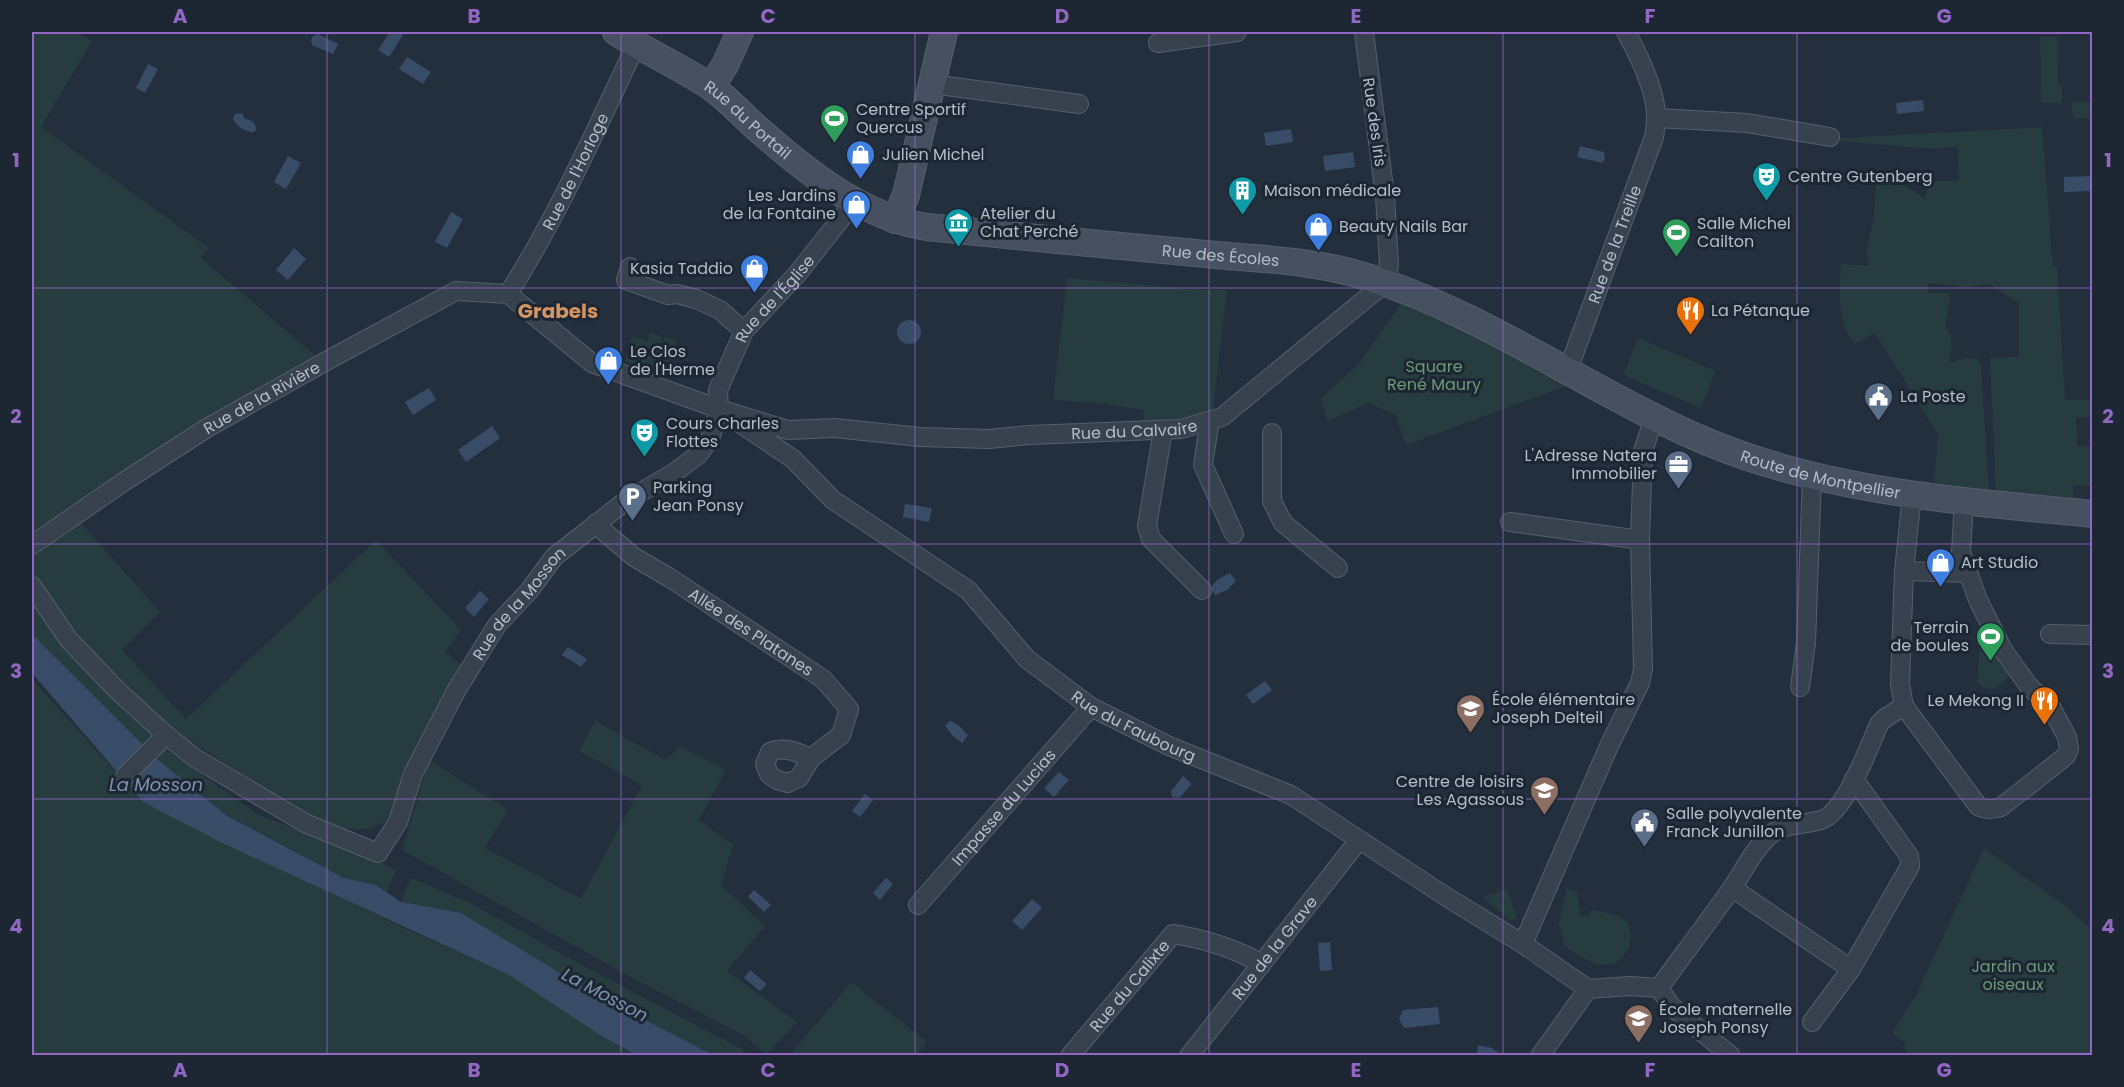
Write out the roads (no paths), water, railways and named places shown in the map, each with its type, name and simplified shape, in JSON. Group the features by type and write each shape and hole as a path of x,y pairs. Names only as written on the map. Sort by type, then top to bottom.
{"street":[{"path":"711,87 725,65 740,32"},
{"path":"895,220 906,195 944,32"},
{"path":"1158,43 1237,32"},
{"name":"Rue des Iris","path":"1364,32 1384,196 1389,265 1384,283"},
{"name":"Rue de la Treille","path":"1568,370 1654,137 1657,117 1654,103 1641,60 1626,32"},
{"name":"Rue du Portail","path":"626,38 711,87 783,150 834,189 855,201"},
{"name":"Rue de l'Horloge","path":"508,294 561,199 626,38"},
{"path":"932,84 1079,104"},
{"path":"1657,117 1747,123 1830,137"},
{"name":"Rue des Écoles","path":"855,201 895,220 927,227 1275,261 1361,275 1428,300 1496,331 1568,370"},
{"name":"Rue de l'Église","path":"719,409 718,390 744,331 798,273 855,201"},
{"path":"630,267 626,280 668,295 677,294 696,299 720,310 744,331"},
{"name":"Rue du Calvaire","path":"719,409 788,430 835,429 920,437 989,439 1029,435 1180,429 1222,417 1384,283"},
{"name":"Rue de la Rivière","path":"32,545 125,481 207,429 456,291 508,294"},
{"path":"508,294 592,363 719,409"},
{"name":"Route de Montpellier","path":"1568,370 1654,418 1721,447 1776,467 1912,495 2092,514"},
{"name":"Rue de la Mosson","path":"161,740 305,823 378,853 398,822 413,774 456,691 497,625 529,591 554,557 640,491 675,472 698,454 710,439 719,409"},
{"name":"Rue du Faubourg","path":"719,409 793,459 833,500 968,590 1027,659 1091,708 1169,746 1291,795 1523,944 1588,989"},
{"path":"1523,944 1609,746 1640,683 1643,669 1640,540 1643,451 1654,418"},
{"path":"1209,426 1203,465 1234,534"},
{"path":"1163,430 1148,526 1151,539 1202,590"},
{"path":"1272,433 1272,501 1283,523 1338,568"},
{"path":"1800,687 1806,643 1812,476"},
{"path":"1912,495 1904,571 1900,684 1904,706 1978,806 1993,810 2001,807 2066,756 2069,749 2067,737 2052,709 2028,686 2003,650 1978,600 1961,552 1964,502"},
{"path":"1510,522 1640,540"},
{"name":"Allée des Platanes","path":"595,524 634,557 670,578 823,679 849,709 841,735 810,758"},
{"path":"1904,571 1968,573"},
{"path":"32,586 69,640 161,740 125,776"},
{"path":"2050,634 2092,635"},
{"path":"1659,988 1757,850 1771,835 1796,823 1822,820 1839,807 1879,724 1904,706"},
{"name":"Impasse du Lucias","path":"918,906 1091,708"},
{"path":"1812,1022 1851,969 1910,866 1909,855 1854,780"},
{"name":"Rue de la Grave","path":"1189,1056 1359,840"},
{"path":"1732,888 1851,969"},
{"name":"Rue du Calixte","path":"1070,1056 1173,934 1199,938 1262,963"},
{"path":"1540,1056 1588,989 1630,986 1659,988"},
{"path":"1659,988 1671,1006 1731,1056"}],"water":[{"path":"390,32 403,35 389,57 378,50"},
{"path":"318,34 338,44 333,54 312,45 313,36"},
{"path":"407,57 431,72 423,84 399,69"},
{"path":"148,64 158,69 145,93 136,88"},
{"path":"1923,100 1924,111 1897,114 1896,103"},
{"path":"242,113 245,119 254,123 256,129 254,132 241,128 234,121 235,114"},
{"path":"1291,129 1293,142 1266,146 1264,133"},
{"path":"1580,146 1604,152 1605,159 1602,163 1577,157"},
{"path":"1353,152 1355,167 1325,171 1323,156"},
{"path":"288,156 301,163 286,189 274,182"},
{"path":"2092,176 2092,191 2064,192 2064,177"},
{"path":"451,212 463,219 447,248 435,242"},
{"path":"294,248 306,259 288,280 276,270"},
{"path":"909,320 914,321 920,327 920,337 914,343 909,344 904,343 898,337 897,332 898,327 904,321"},
{"path":"429,388 436,400 413,415 405,402"},
{"path":"492,426 500,438 466,462 458,450"},
{"path":"905,504 932,508 929,522 903,517"},
{"path":"1230,573 1236,581 1227,590 1215,595 1210,588 1218,579"},
{"path":"480,591 489,599 474,617 465,608"},
{"name":"La Mosson","path":"32,634 156,758 226,815 344,878 376,885 401,902 461,913 590,991 713,1055 637,1055 603,1037 509,975 218,841 143,802 32,673"},
{"path":"568,647 587,659 581,667 562,655"},
{"path":"1265,681 1272,690 1253,704 1246,695"},
{"path":"950,721 968,735 962,743 945,726"},
{"path":"1059,772 1069,780 1054,797 1044,788"},
{"path":"1183,776 1192,784 1179,798 1172,797 1171,791"},
{"path":"865,794 873,800 860,817 852,811"},
{"path":"886,878 893,884 880,900 873,893"},
{"path":"754,890 771,905 764,912 748,897"},
{"path":"1032,899 1042,908 1022,930 1012,921"},
{"path":"1330,942 1332,970 1320,971 1318,943"},
{"path":"750,970 767,984 760,991 744,978"},
{"path":"1438,1007 1440,1024 1404,1028 1399,1019 1403,1010"},
{"path":"1478,1045 1492,1048 1499,1053 1498,1055 1477,1055"}],"place":[{"name":"Centre Sportif Quercus","path":"835,144"},
{"name":"Julien Michel","path":"861,180"},
{"name":"Centre Gutenberg","path":"1767,202"},
{"name":"Maison médicale","path":"1243,216"},
{"name":"Les Jardins de la Fontaine","path":"857,230"},
{"name":"Atelier du Chat Perché","path":"959,248"},
{"name":"Beauty Nails Bar","path":"1318,252"},
{"name":"Salle Michel Cailton","path":"1676,258"},
{"name":"Kasia Taddio","path":"754,294"},
{"name":"La Pétanque","path":"1690,336"},
{"name":"Le Clos de l'Herme","path":"609,386"},
{"name":"La Poste","path":"1879,422"},
{"name":"Cours Charles Flottes","path":"645,458"},
{"name":"L'Adresse Natera Immobilier","path":"1678,490"},
{"name":"Parking Jean Ponsy","path":"632,522"},
{"name":"Art Studio","path":"1940,588"},
{"name":"Terrain de boules","path":"1990,662"},
{"name":"Le Mekong II","path":"2045,726"},
{"name":"École élémentaire Joseph Delteil","path":"1471,734"},
{"name":"Centre de loisirs Les Agassous","path":"1545,816"},
{"name":"Salle polyvalente Franck Junillon","path":"1645,848"},
{"name":"École maternelle Joseph Ponsy","path":"1638,1044"}],"district":[{"name":"Grabels","path":"558,311"}],"park label":[{"name":"Square René Maury","path":"1434,375"},
{"name":"Jardin aux oiseaux","path":"2013,975"}]}
